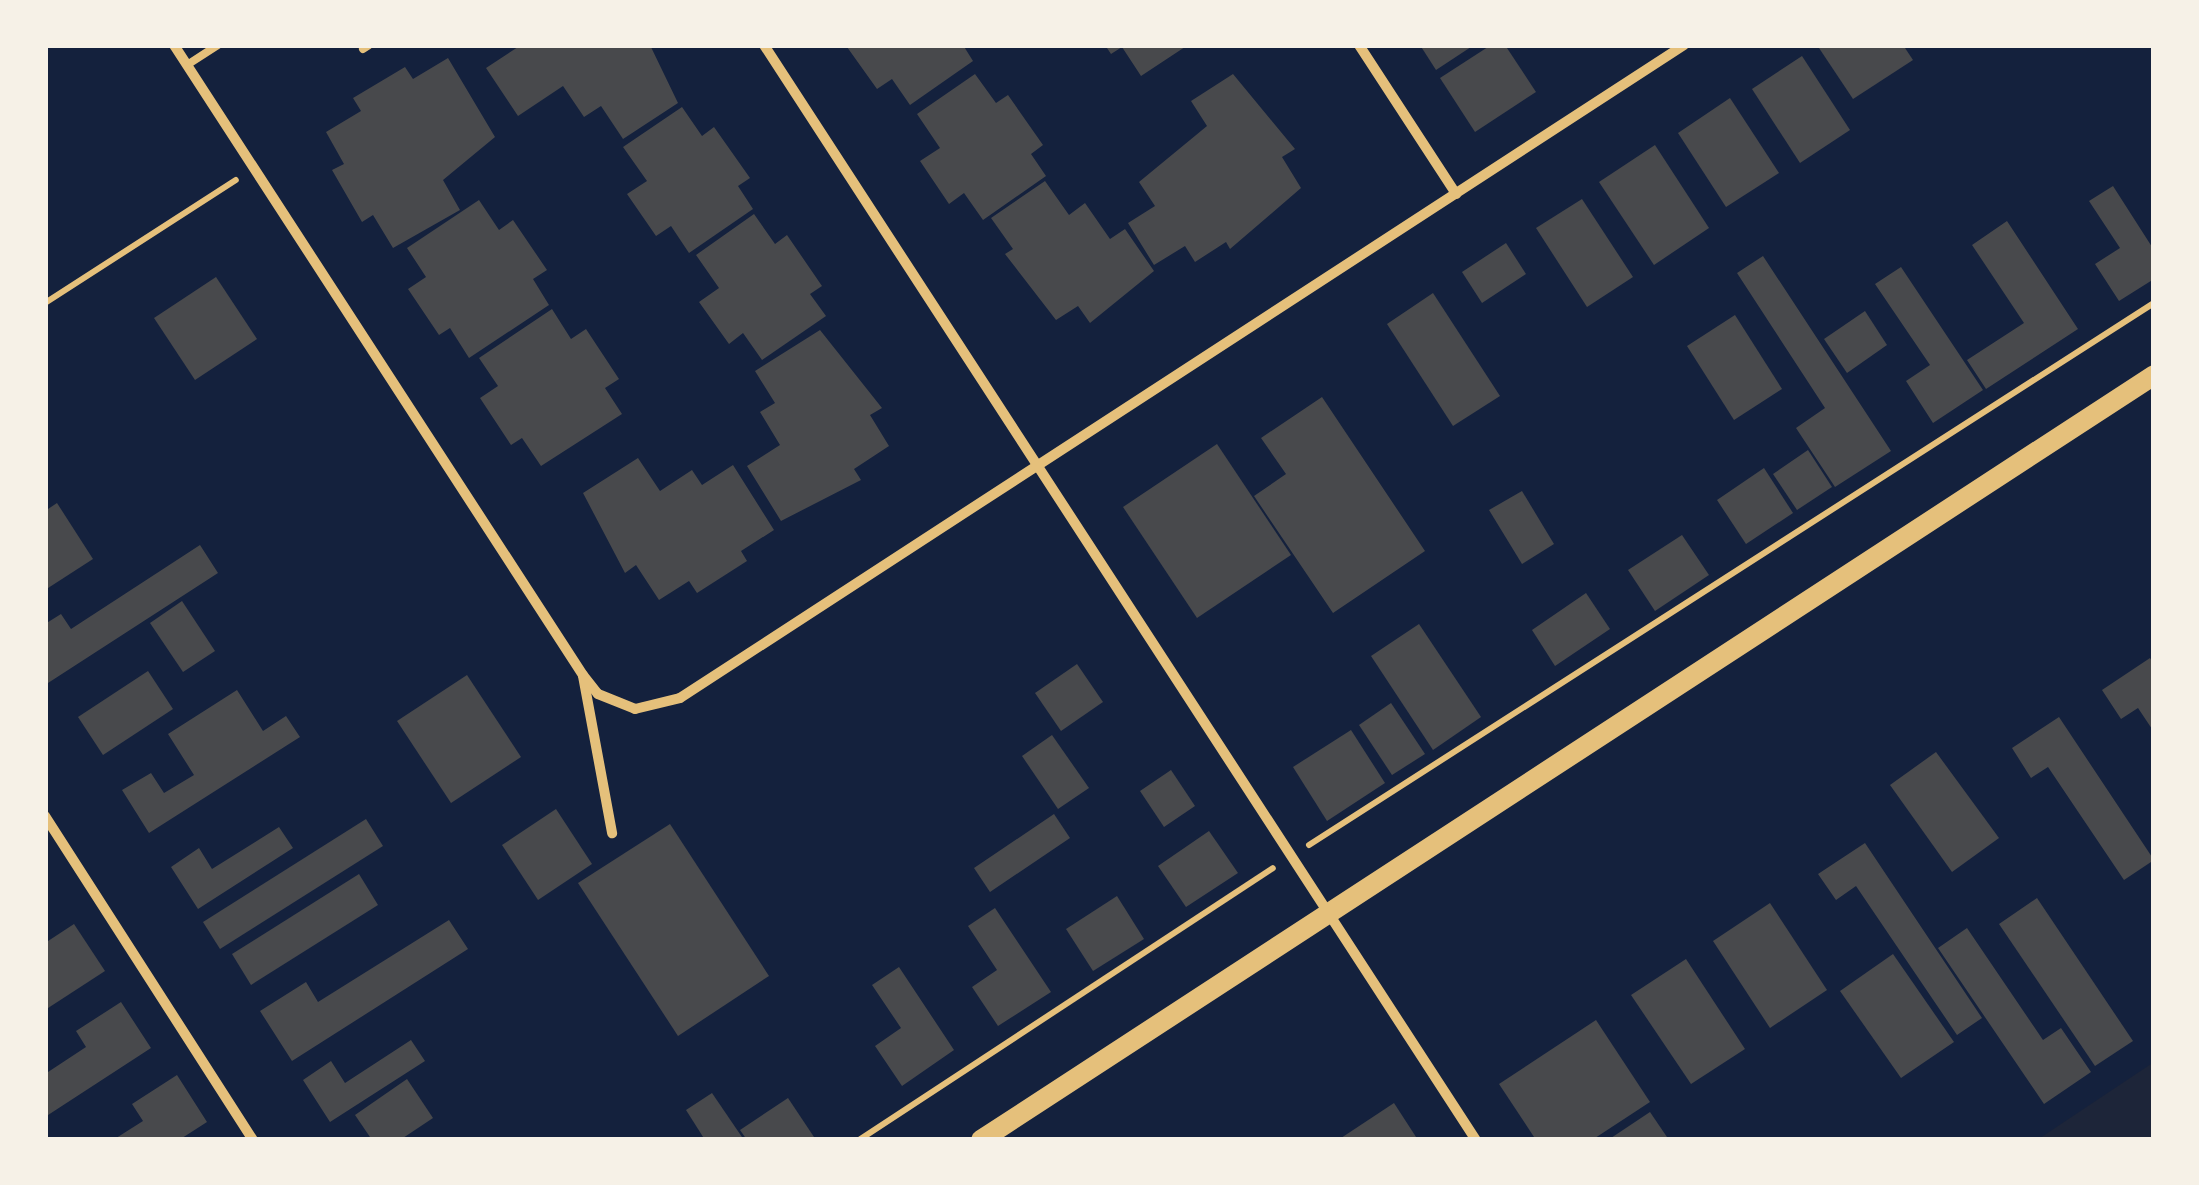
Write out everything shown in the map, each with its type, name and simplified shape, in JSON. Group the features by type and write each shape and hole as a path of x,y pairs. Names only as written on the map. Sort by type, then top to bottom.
{"main road":[{"path":"981,1140 2154,376"}],"street":[{"path":"174,45 582,674 598,694 634,710 680,698 1684,45"},
{"path":"764,45 1289,858 1476,1140"},
{"path":"1359,45 1456,194"},
{"path":"582,674 612,834"},
{"path":"45,816 253,1140"}],"lane":[{"path":"187,66 218,45"}],"path":[{"path":"45,304 254,169"},
{"path":"859,1140 1289,858 2154,303"}],"shaded area":[{"path":"2154,1062 2154,1140 2037,1140"}],"building":[{"path":"521,45 650,45 678,103 623,139 601,106 584,117 563,86 518,116 486,68"},
{"path":"963,45 973,61 910,105 892,79 877,89 847,47"},
{"path":"1105,45 1188,45 1141,76 1122,47 1111,54"},
{"path":"1420,45 1474,45 1436,70"},
{"path":"1491,45 1505,45 1536,92 1475,132 1440,78"},
{"path":"1817,45 1903,45 1913,60 1853,99"},
{"path":"1802,56 1850,130 1800,163 1752,89"},
{"path":"448,58 495,137 443,180 460,210 393,248 373,215 362,222 332,170 344,164 326,132 361,111 353,98 405,67 413,79"},
{"path":"975,74 996,103 1008,95 1043,145 1031,154 1046,176 983,220 964,193 949,204 920,161 940,148 917,114"},
{"path":"1233,74 1295,149 1282,157 1301,188 1230,249 1226,242 1195,262 1185,246 1154,265 1128,223 1155,206 1139,182 1207,126 1191,101"},
{"path":"1730,98 1779,173 1726,207 1678,133"},
{"path":"682,107 702,136 714,127 750,178 738,186 753,209 689,253 671,226 656,236 627,194 647,181 623,147"},
{"path":"1655,145 1709,228 1654,265 1599,182"},
{"path":"1045,181 1069,215 1085,203 1110,239 1125,229 1154,271 1090,323 1078,306 1056,320 1005,254 1013,249 991,218"},
{"path":"2113,186 2154,250 2154,279 2119,301 2095,264 2120,248 2089,201"},
{"path":"1582,199 1633,277 1587,307 1536,228"},
{"path":"479,200 499,230 513,220 547,270 533,279 549,305 469,358 450,328 439,335 408,289 426,277 407,248"},
{"path":"754,214 775,244 787,235 822,286 810,294 826,316 762,360 743,333 729,344 699,302 719,288 696,255"},
{"path":"2007,221 2078,329 1986,389 1967,360 2024,323 1972,245"},
{"path":"1506,243 1526,274 1482,303 1462,272"},
{"path":"1763,256 1891,451 1835,487 1796,428 1825,408 1737,273"},
{"path":"1901,267 1983,390 1933,423 1906,381 1930,365 1875,284"},
{"path":"216,277 257,339 195,380 154,318"},
{"path":"1433,293 1500,396 1453,426 1387,324"},
{"path":"552,309 571,339 586,329 619,379 605,388 622,414 541,466 522,438 511,445 480,398 498,386 479,358"},
{"path":"1865,311 1887,345 1847,373 1824,339"},
{"path":"1735,315 1782,389 1734,420 1687,346"},
{"path":"820,330 882,408 870,415 889,446 854,469 861,480 781,521 747,466 780,445 760,412 775,403 755,371"},
{"path":"1322,397 1425,551 1333,613 1254,496 1286,474 1261,438"},
{"path":"1217,444 1291,555 1197,618 1123,507"},
{"path":"1808,450 1832,487 1797,510 1773,474"},
{"path":"638,458 660,491 692,470 702,485 733,465 774,530 741,551 747,561 697,593 689,581 659,600 636,565 625,573 583,493"},
{"path":"1764,468 1793,513 1746,544 1717,500"},
{"path":"1522,491 1554,544 1522,564 1489,510"},
{"path":"57,503 93,559 45,590 45,511"},
{"path":"1682,535 1709,575 1655,611 1628,570"},
{"path":"200,545 218,573 48,683 45,624 61,614 71,629"},
{"path":"1586,593 1610,629 1555,666 1532,630"},
{"path":"182,601 215,651 183,672 150,623"},
{"path":"1419,624 1481,717 1433,750 1371,656"},
{"path":"2150,658 2154,665 2154,732 2138,708 2121,719 2102,690"},
{"path":"1077,664 1103,702 1061,731 1035,693"},
{"path":"148,671 173,709 103,755 78,717"},
{"path":"467,675 521,757 451,803 397,721"},
{"path":"237,690 263,731 286,716 300,737 149,833 122,790 151,773 164,793 194,775 168,734"},
{"path":"1391,703 1425,754 1392,775 1359,725"},
{"path":"2059,717 2154,860 2124,880 2048,767 2031,778 2012,748"},
{"path":"1351,730 1385,783 1327,821 1293,767"},
{"path":"1052,735 1089,788 1058,809 1022,756"},
{"path":"1936,752 1999,838 1952,872 1890,785"},
{"path":"1171,770 1195,806 1164,827 1140,791"},
{"path":"556,809 592,864 538,900 502,845"},
{"path":"1054,814 1070,838 990,892 974,868"},
{"path":"366,819 383,846 220,949 203,922"},
{"path":"670,824 769,976 678,1036 578,883"},
{"path":"279,827 293,848 198,909 171,867 199,848 212,869"},
{"path":"1209,831 1238,873 1186,907 1158,866"},
{"path":"1865,843 1982,1018 1957,1035 1856,886 1836,900 1818,874"},
{"path":"359,874 378,905 251,985 232,954"},
{"path":"1117,896 1144,939 1093,971 1066,929"},
{"path":"2037,898 2133,1041 2095,1066 1999,924"},
{"path":"1770,903 1827,990 1770,1028 1713,941"},
{"path":"995,908 1051,992 998,1026 972,987 997,970 968,926"},
{"path":"449,920 468,949 292,1061 260,1011 306,982 318,1002"},
{"path":"74,924 105,971 45,1010 45,943"},
{"path":"1967,928 2043,1040 2061,1028 2091,1072 2044,1104 1938,948"},
{"path":"1893,954 1954,1042 1901,1078 1840,991"},
{"path":"1686,959 1745,1049 1691,1084 1631,995"},
{"path":"899,967 954,1050 902,1086 875,1046 901,1028 872,985"},
{"path":"121,1002 151,1048 45,1117 45,1074 86,1047 76,1031"},
{"path":"1596,1020 1650,1102 1592,1140 1536,1140 1499,1084"},
{"path":"411,1040 425,1061 330,1122 303,1080 331,1061 345,1083"},
{"path":"177,1075 207,1122 179,1140 113,1140 143,1121 132,1104"},
{"path":"407,1079 433,1118 400,1140 372,1140 355,1115"},
{"path":"712,1093 744,1140 705,1140 686,1110"},
{"path":"788,1098 816,1140 747,1140 740,1130"},
{"path":"1394,1103 1418,1140 1338,1140"},
{"path":"1650,1112 1669,1140 1608,1140"}]}
